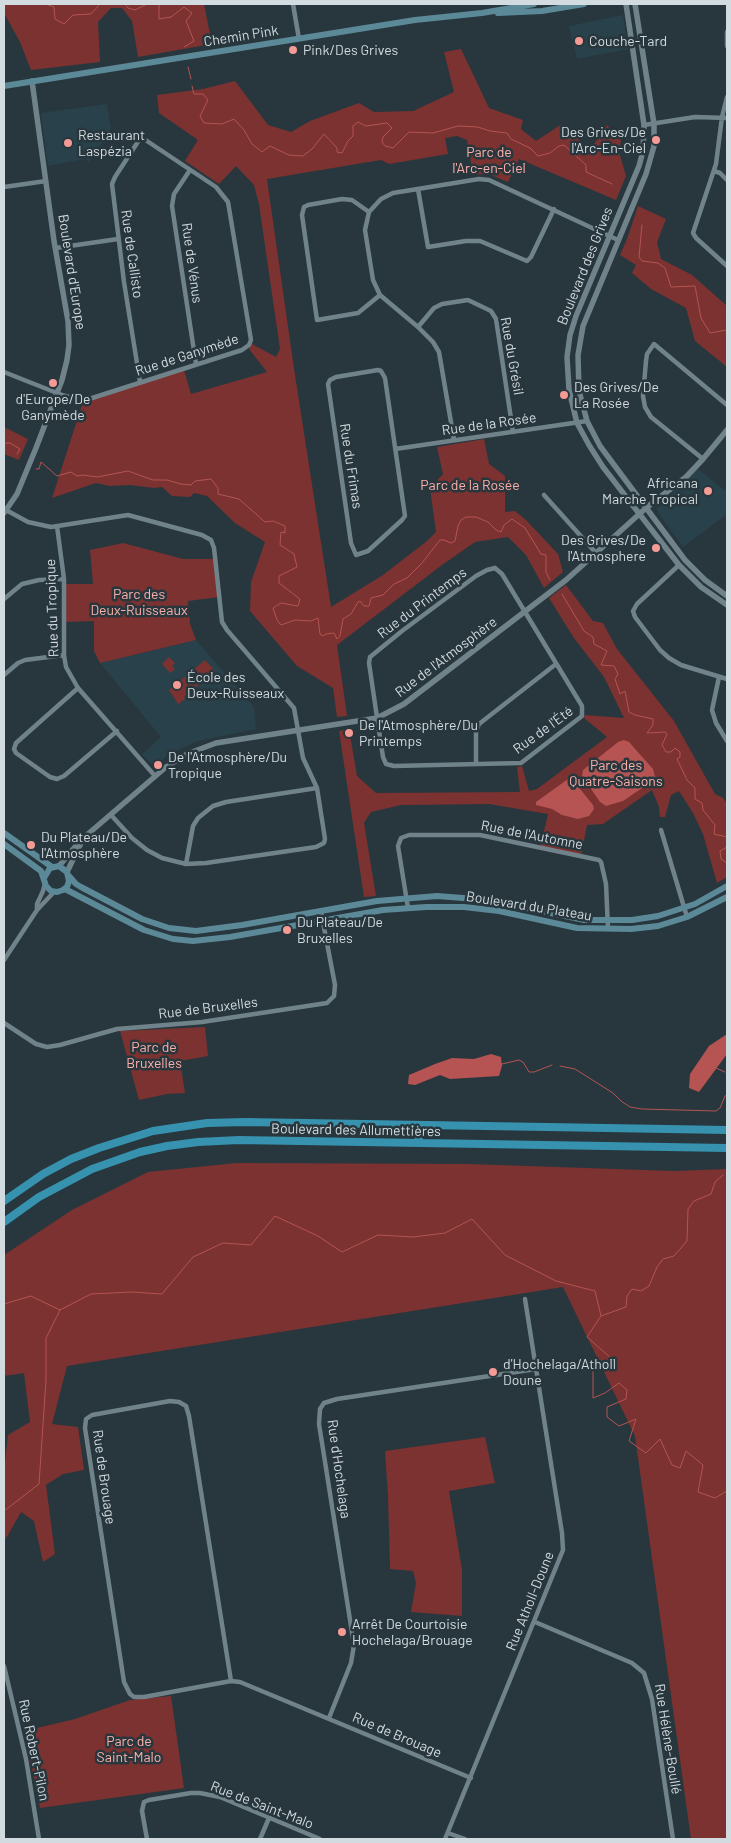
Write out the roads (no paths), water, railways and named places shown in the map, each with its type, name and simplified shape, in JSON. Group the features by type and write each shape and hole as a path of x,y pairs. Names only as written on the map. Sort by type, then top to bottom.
{"highway":[{"name":"Boulevard des Allumettières","path":"4,1201 43,1174 84,1154 131,1137 174,1127 207,1123 727,1130"},
{"path":"419,1125 419,1143"},
{"name":"Boulevard des Allumettières","path":"4,1222 39,1197 77,1176 123,1158 167,1146 198,1142 239,1140 727,1148"}],"main road":[{"name":"Chemin Pink","path":"4,86 415,20 482,13 534,4"},
{"name":"Chemin Pink","path":"482,13 535,12 584,4"},
{"path":"4,833 68,874 70,881 65,889 54,892 48,889 40,872 4,844"},
{"path":"44,880 46,872 56,867"},
{"name":"Boulevard du Plateau","path":"68,874 76,884 149,922 196,931 216,930 377,901 450,896 501,902 574,918 608,920 648,918 695,904 727,886"},
{"name":"Boulevard du Plateau","path":"65,889 135,927 182,940 219,939 377,911 408,908 454,907 499,911 569,927 608,930 649,927 687,917 727,897"},
{"path":"499,911 501,902"}],"street":[{"path":"293,4 299,39"},
{"name":"Boulevard des Grives","path":"626,4 644,125 643,151 639,166 582,300 570,335 567,356 569,390 577,423 594,453 679,565 701,587 727,605"},
{"name":"Boulevard des Grives","path":"635,4 655,135 651,159 588,310 580,337 578,380 581,401 587,421 600,446 646,508 686,560 705,580 727,596"},
{"path":"727,32 727,46"},
{"name":"Boulevard d'Europe","path":"5,512 20,487 56,392 67,360 70,337 32,81"},
{"path":"727,97 714,171 693,233 727,266"},
{"path":"644,125 695,117 725,117"},
{"name":"Rue de Ganymède","path":"4,372 76,399 86,400 245,349 249,345 250,340 230,205 220,190 141,136"},
{"name":"Rue de Callisto","path":"140,382 118,239 112,184 141,136"},
{"name":"Rue de Vénus","path":"190,170 176,190 172,202 196,364"},
{"path":"714,171 720,173 727,180"},
{"path":"454,440 441,356 436,346 418,327 380,295 373,280 365,230 370,212 386,195 479,179 488,180 618,240"},
{"path":"4,187 46,181"},
{"path":"418,189 428,247 466,241 480,241 527,261 531,258 554,209"},
{"path":"370,212 352,200 342,199 308,205 304,207 302,215 317,320 358,313 380,295"},
{"path":"56,248 118,239"},
{"name":"Rue du Grésil","path":"418,327 434,308 442,304 468,300 492,311 496,319 513,432"},
{"path":"703,460 651,417 645,407 647,354 654,344 727,405"},
{"name":"Rue du Frimas","path":"381,371 385,378 395,449 405,512 404,518 368,551 356,555 351,543 328,388 330,380 336,377 381,371"},
{"name":"Rue de la Rosée","path":"395,449 587,421"},
{"name":"Rue de l'Atmosphère","path":"56,867 88,834 155,776 179,758 216,743 377,718 398,709 412,700 525,613 646,508 686,477 703,460 727,430"},
{"path":"544,495 596,553"},
{"path":"5,512 46,527 128,515 207,536 211,540 214,548 221,617 224,626 292,704 296,714 303,758 317,788 325,839 321,846 206,863 186,864 162,858 147,850 132,838 111,815"},
{"name":"Rue du Tropique","path":"57,526 64,579 64,655 66,668 78,688 155,776"},
{"path":"686,560 637,604 633,614 660,650 669,658 681,664 727,679"},
{"name":"Rue du Printemps","path":"377,718 369,663 370,657 476,576 491,568 498,569 525,613"},
{"path":"4,599 22,584 39,580 64,579"},
{"name":"Rue de l'Été","path":"377,718 382,757 389,766 521,762 580,719 583,713 582,706 525,613"},
{"path":"4,675 18,663 25,660 64,655"},
{"path":"476,764 476,731 479,724 556,664"},
{"path":"719,677 712,710 714,719 727,741"},
{"path":"78,688 18,740 14,746 16,753 50,777 57,779 64,776 116,731"},
{"path":"186,864 192,826 198,818 213,806 226,802 317,788"},
{"path":"661,830 687,917"},
{"name":"Rue de l'Automne","path":"408,908 398,846 401,838 408,836 480,835 602,862 606,884 608,930"},
{"name":"Rue de l'Atmosphère","path":"68,874 82,841"},
{"path":"37,910 37,904 43,892 44,880"},
{"path":"4,960 37,910 54,892"},
{"name":"Rue de Bruxelles","path":"4,1023 36,1044 47,1047 117,1029 202,1022 327,1003 331,1000 335,991 321,912"},
{"name":"Rue Atholl-Doune","path":"445,1839 563,1550 525,1299"},
{"name":"Rue d'Hochelaga","path":"328,1718 351,1663 354,1645 319,1424 320,1409 324,1403 337,1399 536,1369"},
{"name":"Rue de Brouage","path":"231,1681 186,1406 179,1402 170,1402 92,1414 86,1420 85,1428 124,1682 127,1691 134,1697 144,1697 231,1681 240,1682 471,1778"},
{"name":"Rue Hélène-Boullé","path":"535,1622 632,1662 644,1673 652,1699 673,1839"},
{"name":"Rue Robert-Pilon","path":"4,1666 5,1677 26,1759 39,1839"},
{"name":"Rue de Saint-Malo","path":"147,1839 142,1806 144,1802 191,1793 209,1794 320,1839"},
{"path":"260,1839 269,1818"},
{"path":"448,1833 465,1839"}],"waterway":[{"path":"46,4 54,7 55,19 64,24 73,15 91,14 100,4"},
{"path":"125,4 128,8 135,10 147,4"},
{"path":"159,4 159,19 171,17 184,7 192,13 186,21 194,41 184,47"},
{"path":"188,67 191,79"},
{"path":"192,86 194,94 203,94 208,100 200,116 204,123 222,124 234,119 244,130 252,144 262,152 270,146 289,155 303,156 312,149 324,134 337,148 337,152 342,153 353,136 353,126 358,122 366,126 387,123 392,128 383,137 382,142 385,146 393,148 409,132 433,133 458,126 478,127 507,133 511,139 530,148 538,156 550,153 559,146 564,145 586,165 586,172 612,184"},
{"path":"642,225 639,257 642,261 658,263 665,268 671,287 695,286 701,318 710,333 727,330"},
{"path":"4,443 10,443 20,449 17,454"},
{"path":"36,469 39,469 41,462 57,476 71,472 77,476 97,477 128,471 153,480 167,480 191,485 195,481 211,479 218,488 218,494 239,499 265,522 273,521 285,526 285,533 281,532 280,545 294,554 297,567 279,576 279,583 300,599 298,606 281,603 273,608 277,620 281,625 295,620 311,621 318,618 320,634 323,636 334,633 337,639 340,636 343,619 351,614 358,602 360,601 364,606 369,606 371,598 383,595 394,584 407,578 440,540 451,543 455,541 458,526 461,520 466,517 476,517 488,522 501,532 504,525 512,519 525,528 541,554 546,555 546,572 550,580"},
{"path":"562,594 584,631 593,637 594,644 607,651 601,665 614,666 618,674 615,679 620,694 625,691 629,712 653,719 653,725 647,733 665,732 667,734 662,745 666,752 671,752 675,748 680,752 680,757 677,759 687,780 695,788 695,799 702,803 703,810 715,825 714,834 727,837"},
{"path":"727,847 720,851 721,859 727,863"},
{"path":"502,1064 519,1060 523,1062 529,1072 552,1065"},
{"path":"560,1066 575,1069 613,1093 630,1107 716,1111 720,1108 727,1095"},
{"path":"716,1068 725,1072"},
{"path":"723,1175 715,1182 711,1194 694,1201 688,1209 687,1241 674,1256 663,1259 657,1267 649,1286 641,1291 632,1289 627,1296 626,1307 601,1316 587,1337 612,1359 593,1369 593,1398 605,1393 619,1383 627,1390 626,1399 607,1407 607,1417 619,1426 636,1419 629,1441 646,1453 660,1439 672,1465 680,1468 686,1451 703,1465 698,1492 715,1498 727,1491"},
{"path":"4,1304 31,1296 60,1310 91,1294 132,1292 162,1294 193,1257 223,1243 251,1245 275,1216 318,1236 342,1252 378,1235 413,1237 445,1233 472,1219 505,1255 556,1281 595,1291 601,1316"},
{"path":"4,1511 39,1484 46,1380 46,1338 60,1310"}],"place":[{"name":"Couche-Tard","path":"579,41"},
{"name":"Pink/Des Grives","path":"293,50"},
{"name":"Des Grives/De l'Arc-En-Ciel","path":"656,140"},
{"name":"Restaurant Laspézia","path":"68,143"},
{"name":"d'Europe/De Ganymède","path":"53,383"},
{"name":"Des Grives/De La Rosée","path":"564,395"},
{"name":"Africana Marche Tropical","path":"708,491"},
{"name":"Des Grives/De l'Atmosphere","path":"656,548"},
{"name":"École des Deux-Ruisseaux","path":"177,685"},
{"name":"De l'Atmosphère/Du Printemps","path":"349,733"},
{"name":"De l'Atmosphère/Du Tropique","path":"158,765"},
{"name":"Du Plateau/De l'Atmosphère","path":"31,845"},
{"name":"Du Plateau/De Bruxelles","path":"287,930"},
{"name":"d'Hochelaga/Atholl Doune","path":"493,1372"},
{"name":"Arrêt De Courtoisie Hochelaga/Brouage","path":"342,1632"}],"park label":[{"name":"Parc de l'Arc-en-Ciel","path":"489,160"},
{"name":"Parc de la Rosée","path":"470,485"},
{"name":"Parc des Deux-Ruisseaux","path":"139,602"},
{"name":"Parc des Quatre-Saisons","path":"616,774"},
{"name":"Parc de Bruxelles","path":"154,1056"},
{"name":"Parc de Saint-Malo","path":"129,1749"}]}
